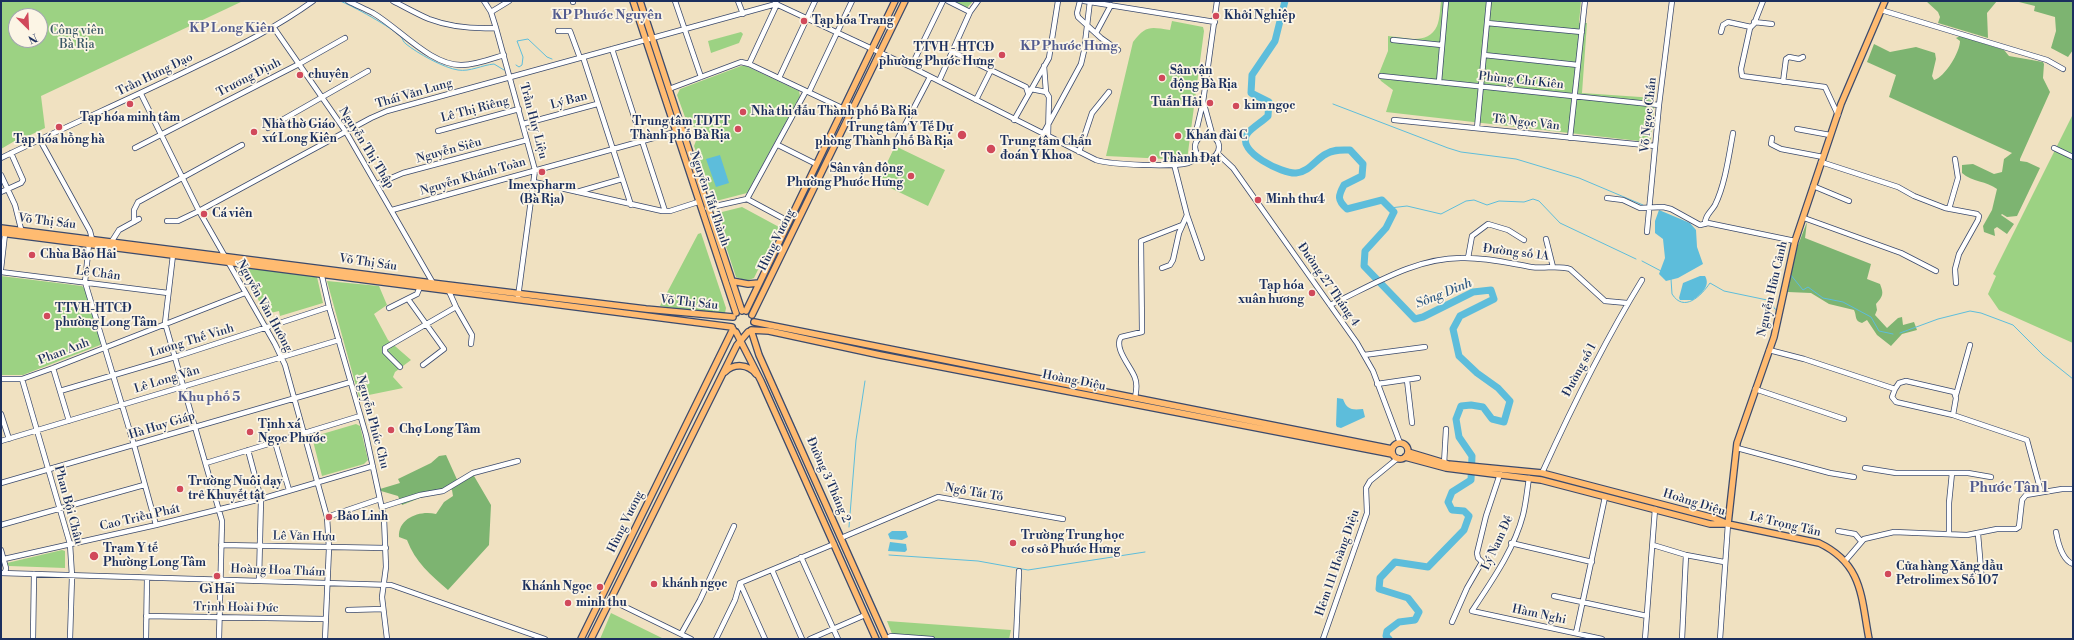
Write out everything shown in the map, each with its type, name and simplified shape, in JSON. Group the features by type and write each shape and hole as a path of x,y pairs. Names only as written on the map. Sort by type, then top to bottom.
{"main road":[{"name":"Nguyễn Tất Thành","path":"633,1 698,202 739,313"},
{"name":"Nguyễn Tất Thành","path":"640,1 732,281 739,313"},
{"name":"Hùng Vương","path":"739,313 759,283 842,108 895,1"},
{"name":"Hùng Vương","path":"752,315 905,1"},
{"name":"Nguyễn Hữu Cảnh","path":"1728,524 1736,448 1781,313 1795,242 1830,135 1885,1"},
{"name":"Võ Thị Sáu","path":"1,228 21,229 173,255 433,283 443,288 518,296 734,329"},
{"name":"Võ Thị Sáu","path":"3,233 91,241 112,241 225,256 420,287 443,288 646,309 739,313"},
{"path":"732,281 748,284 759,283"},
{"path":"739,313 752,315 754,322 750,331 744,334 734,329 739,313"},
{"name":"Hoàng Diệu","path":"754,322 1135,398 1147,403"},
{"name":"Hùng Vương","path":"581,639 734,329"},
{"name":"Đường 3 Tháng 2","path":"734,329 761,381 876,639"},
{"name":"Hùng Vương","path":"591,639 723,373 741,340 750,331"},
{"name":"Hoàng Diệu","path":"750,331 769,332 1392,451"},
{"name":"Đường 3 Tháng 2","path":"750,331 759,355 886,639"},
{"path":"962,370 964,364"},
{"path":"723,373 727,369 741,365 754,371 761,381"},
{"path":"1406,454 1406,446 1400,442 1395,444 1392,451 1398,458 1406,454 1461,468"},
{"path":"1406,454 1439,466 1493,470"},
{"name":"Hoàng Diệu","path":"1493,470 1542,473 1714,518 1728,524"},
{"name":"Hoàng Diệu","path":"1493,470 1500,474 1541,480 1710,524 1728,524"},
{"path":"1608,497 1613,492"},
{"name":"Lê Trọng Tấn","path":"1728,524 1820,544 1832,549 1846,560 1856,576 1869,639"},
{"path":"635,530 644,534"},
{"path":"602,595 611,600"}],"street":[{"name":"Trần Hưng Đạo","path":"1,158 141,94 274,28 313,1"},
{"path":"348,1 373,13 438,59 461,65 472,64 504,55"},
{"path":"393,1 425,17 444,24 467,27 496,28"},
{"name":"Trần Huy Liệu","path":"484,1 491,12 496,28 535,170 518,296"},
{"path":"491,12 509,1"},
{"path":"675,1 701,77"},
{"path":"738,1 743,14"},
{"path":"779,78 815,1"},
{"path":"747,199 808,92 852,1"},
{"path":"911,67 943,1"},
{"path":"948,1 970,12"},
{"path":"939,81 970,12 978,1"},
{"path":"1014,120 1044,66 1051,50 1058,1"},
{"path":"1080,1 1077,15 1096,33 1118,50"},
{"path":"1084,1 1215,22"},
{"path":"1120,7 1121,1"},
{"path":"1199,157 1194,148 1197,140 1196,129 1203,102 1217,1"},
{"path":"1439,82 1446,1"},
{"path":"1478,128 1490,1"},
{"path":"1570,138 1585,1"},
{"name":"Võ Ngọc Chấn","path":"1647,232 1659,105 1672,1"},
{"path":"1763,1 1753,24 1741,69 1742,76 1825,87 1838,115"},
{"path":"749,64 776,2 806,20 911,67 1091,158 1106,162 1174,164 1189,163 1199,157 1208,159 1217,153 1219,146 1213,137 1203,102"},
{"name":"Thái Văn Lung","path":"167,221 178,221 199,212 387,111 743,14 776,2"},
{"path":"1043,134 1081,64 1090,2"},
{"path":"1096,33 1111,5"},
{"path":"1882,10 2047,60 2064,69"},
{"path":"1721,32 1723,26 1728,22 1772,24"},
{"path":"1487,23 1582,32"},
{"name":"Nguyễn Thị Thập","path":"274,28 346,132 433,283"},
{"path":"558,31 570,31 581,57 631,204"},
{"name":"Trương Định","path":"135,148 299,64 344,38"},
{"path":"1393,40 1442,45"},
{"path":"612,49 665,211"},
{"path":"953,52 1026,87 1029,91 1046,92"},
{"path":"1484,55 1578,65"},
{"path":"1783,82 1786,59 1789,57 1799,59 1803,57"},
{"path":"669,89 740,62 749,64 842,108"},
{"path":"1044,66 1046,92 1050,97 1048,137"},
{"path":"976,100 991,70"},
{"path":"268,128 368,71"},
{"name":"Phùng Chí Kiên","path":"1381,76 1659,105"},
{"path":"896,142 930,77"},
{"path":"1079,152 1092,113 1109,92"},
{"name":"Nguyễn Văn Hưởng","path":"141,94 199,212 282,356 327,517 329,548 326,639"},
{"name":"Lý Ban","path":"523,124 597,104"},
{"name":"Lê Thị Riêng","path":"438,131 519,109"},
{"name":"Tô Ngọc Vân","path":"1394,120 1655,146"},
{"path":"1797,129 1830,135"},
{"name":"Nguyễn Khánh Toàn","path":"392,210 675,132"},
{"path":"1705,224 1705,219 1715,205 1733,133"},
{"path":"1197,140 1203,135 1213,137"},
{"path":"1772,138 1771,144 1778,148 1822,160 1898,187 1914,196 1948,209 1979,216 1959,254 1955,269 1956,283"},
{"path":"40,140 90,231 91,241 85,282 134,445 156,525"},
{"name":"Nguyễn Siêu","path":"377,184 403,173 527,140"},
{"path":"134,222 134,210 138,202 242,145"},
{"path":"778,145 816,164"},
{"path":"2054,148 2073,157"},
{"path":"1,192 21,183 23,180 11,153"},
{"name":"Đường 27 Tháng 4","path":"1217,153 1233,168 1364,355 1400,442"},
{"path":"1948,209 1958,178 1955,159"},
{"path":"1174,164 1187,215 1202,258"},
{"path":"1,175 15,205 21,229"},
{"path":"577,192 622,179"},
{"path":"534,182 665,211 698,202"},
{"path":"1813,186 1849,201"},
{"path":"1607,198 1623,200 1640,208 1663,206 1700,225 1705,224 1741,229 1795,242"},
{"path":"707,208 747,199 788,221"},
{"path":"1162,268 1171,263 1182,225 1187,215"},
{"path":"1804,218 1901,253 1936,271"},
{"path":"112,241 119,230 139,219"},
{"path":"1468,258 1472,236 1488,224 1508,230 1524,240"},
{"path":"1135,398 1136,380 1123,356 1119,339 1142,332 1141,241 1182,225"},
{"path":"1,270 3,233"},
{"path":"1546,239 1554,268"},
{"path":"173,255 165,323 222,521 222,579 219,639"},
{"name":"Đường số 1A","path":"1330,305 1386,278 1413,268 1433,262 1468,258 1533,267 1554,268 1564,266 1570,269 1605,301 1628,303"},
{"name":"Lê Chân","path":"1,270 168,293"},
{"name":"Nguyễn Phúc Chu","path":"321,271 329,307 351,382 373,466 382,507 386,531 384,584 382,593 387,639"},
{"name":"Đường số 1","path":"1542,473 1582,388 1642,280"},
{"path":"389,308 417,294 420,287"},
{"path":"443,288 472,335 471,344"},
{"name":"Phan Anh","path":"1,379 22,379 53,368 245,292"},
{"path":"408,299 444,349 423,365"},
{"name":"Lương Thế Vinh","path":"60,391 175,357 329,307"},
{"path":"400,367 385,352 385,348 456,307"},
{"name":"Lê Long Vân","path":"1,441 184,385 339,340"},
{"path":"1953,415 1956,395 1970,345"},
{"path":"1364,355 1425,347"},
{"path":"1769,350 1804,359 1895,389"},
{"path":"53,368 69,421"},
{"path":"1377,384 1418,378"},
{"name":"Phan Bội Châu","path":"22,379 70,544 72,576 70,639"},
{"path":"1407,380 1412,423"},
{"path":"1956,395 1954,392 1906,381 1899,383 1892,397 1896,402 1953,415 2027,440 2041,492"},
{"name":"Hà Huy Giáp","path":"1,483 351,382"},
{"path":"1755,389 1844,419"},
{"path":"1,414 9,439"},
{"path":"206,463 360,416"},
{"path":"1444,464 1446,429"},
{"path":"275,442 289,490"},
{"path":"1736,448 1830,473 1854,477"},
{"path":"248,450 261,499 259,580"},
{"name":"Hẻm 111 Hoàng Diệu","path":"1323,639 1367,513 1366,488 1370,481 1398,458"},
{"path":"382,507 420,495 443,491 473,473 518,461"},
{"name":"Cao Triều Phát","path":"4,559 156,525 219,508 261,499 373,466"},
{"path":"1865,468 1876,472 1968,473 1991,477"},
{"path":"1949,534 1949,503 1952,473"},
{"path":"1452,622 1467,588 1482,562 1478,558 1477,553 1486,516 1500,474"},
{"name":"Lý Nam Đế","path":"1472,611 1498,570 1523,515 1528,478"},
{"path":"1,525 144,485"},
{"path":"1846,560 1861,541 1866,538 1894,532 1978,534 1997,529 2016,529 2019,527 2024,497 2041,492 2073,489"},
{"name":"Ngô Tất Tố","path":"841,538 938,497 1063,519"},
{"path":"1576,633 1608,497"},
{"path":"327,517 380,499"},
{"path":"1645,639 1655,510"},
{"name":"Nguyễn Hữu Cảnh","path":"1720,639 1724,562 1728,524"},
{"path":"681,634 700,600 734,526"},
{"path":"1838,531 1854,533 1861,541"},
{"path":"2056,532 2065,558 2073,564"},
{"path":"1978,534 1982,581"},
{"path":"1511,542 1592,562"},
{"path":"740,583 834,544"},
{"name":"Lê Văn Hưu","path":"221,545 386,548"},
{"path":"1652,545 1686,555 1724,562"},
{"path":"1,550 4,559 3,573"},
{"path":"1682,639 1686,555"},
{"path":"800,557 838,639"},
{"path":"772,570 802,639"},
{"path":"1016,639 1019,571"},
{"name":"Hoàng Hoa Thám","path":"3,573 384,584 416,592 545,639"},
{"path":"33,639 34,574"},
{"path":"146,578 146,639"},
{"path":"716,639 735,600 740,583"},
{"path":"740,583 765,639"},
{"path":"1554,596 1647,616"},
{"path":"611,600 691,639"},
{"path":"348,610 383,609"},
{"name":"Hàm Nghi","path":"1472,611 1602,639"},
{"path":"810,639 865,615"},
{"name":"Trịnh Hoài Đức","path":"146,616 326,619"},
{"path":"886,639 891,636 932,639"}],"green space":[{"name":"Công viên Bà Rịa","path":"1,1 243,1 41,96 45,128 20,140 18,139 1,149"},
{"path":"953,1 973,1 967,8"},
{"path":"1441,1 1581,1 1579,23 1587,23 1582,93 1655,98 1651,139 1648,142 1386,112 1393,90 1381,81 1378,76 1388,51 1388,36 1416,39 1428,36 1437,26"},
{"path":"1926,1 1997,1 1987,13 1988,38 1938,23 1940,17 1938,12"},
{"path":"2015,1 2073,1 2073,50 2068,57 2051,48 2056,31 2055,17 2034,11 2035,6"},
{"name":"Sân vận động Bà Rịa","path":"1172,21 1203,27 1204,31 1187,160 1106,156 1133,42 1141,33 1149,28 1170,30"},
{"path":"741,32 743,34 739,43 711,53 708,41"},
{"path":"1960,36 2004,50 2009,56 2043,62 2044,64 2043,78 2050,92 2020,159 2020,161 2027,162 2040,168 2017,216 2007,217 2002,214 2001,215 2014,224 2007,234 1997,227 1994,229 1995,236 1984,232 1983,226 1992,210 1997,189 1989,184 1966,176 1962,173 1962,165 1973,164 1994,174 2002,172 2004,159 2012,153 1889,97 1896,75 1867,62 1874,44 1890,52 1916,47 1935,53 1936,59 1932,76 1934,80 1943,74 1951,64 1960,41 1956,38"},
{"name":"Trung tâm TDTT Thành phố Bà Rịa","path":"741,66 746,66 799,91 800,96 747,193 716,201 712,198 694,146 697,138 691,120 685,117 677,95 680,89"},
{"path":"2073,114 2073,343 1999,310 1988,294 1996,276 1993,274"},
{"name":"Sân vận động Phường Phước Hưng","path":"895,146 945,170 928,206 878,182"},
{"path":"742,207 779,227 754,278 746,281 736,277 716,216 718,213"},
{"path":"1807,222 1805,238 1871,264 1867,279 1880,284 1882,290 1881,297 1876,304 1877,310 1875,315 1887,328 1898,318 1902,317 1903,325 1914,322 1917,330 1902,334 1891,346 1877,335 1867,320 1862,323 1858,321 1854,310 1829,304 1811,293 1788,292 1793,258"},
{"path":"701,233 726,308 725,313 721,315 660,306 698,234"},
{"path":"239,264 317,277 323,303 280,316 279,311 266,314"},
{"name":"TTVH-HTCĐ phường Long Tâm","path":"1,276 82,286 85,289 101,343 100,345 23,375 1,375"},
{"path":"327,281 379,286 387,305 374,314 388,340 411,360 395,372 393,377 403,388 359,397"},
{"path":"356,424 360,426 368,460 364,464 322,476 312,437"},
{"path":"446,455 459,484 471,476 474,476 491,505 489,545 448,590 419,562 407,540 399,537 402,525 406,520 423,513 436,514 444,502 453,496 452,490 448,487 402,505 398,496 381,491 380,489 400,483 398,479 431,463 439,456"},
{"path":"62,550 65,551 65,568 9,566 7,563"},
{"path":"611,613 664,639 600,639"},
{"path":"887,621 1011,630 1009,639 894,639"}],"water":[{"path":"720,155 729,183 716,187 706,159"},
{"path":"1659,210 1690,223 1696,230 1697,247 1703,264 1678,278 1666,281 1659,274 1665,258 1663,239 1655,233 1655,221"},
{"path":"1700,276 1705,276 1707,280 1704,290 1693,300 1680,300 1679,298 1683,283"},
{"path":"1337,398 1343,399 1346,405 1350,408 1363,409 1365,417 1341,428 1337,427"},
{"path":"892,531 906,531 908,537 902,540 890,539 888,534"},
{"path":"890,542 906,544 907,550 905,552 888,551"}],"waterway":[{"path":"340,1 397,33 405,43 424,56 452,69 472,69 494,64 504,70"},
{"name":"Sông Dinh","path":"1285,1 1275,41 1252,75 1251,93 1269,102 1268,116 1247,134 1245,141 1248,148 1262,161 1281,170 1296,173 1309,168 1322,156 1329,152 1350,150 1363,164 1362,176 1344,185 1340,195 1341,203 1347,209 1382,200 1394,212 1386,228 1365,251 1364,266 1415,319 1423,317 1473,292 1491,290 1494,299 1460,316 1453,329 1459,356 1477,373 1498,388 1510,401 1504,422 1492,419 1483,407 1471,405 1461,406 1456,419 1459,437 1472,456 1471,480 1452,492 1448,502 1452,510 1464,511 1469,516 1464,530 1428,567 1395,562 1380,578 1379,589 1408,598 1419,612 1415,620 1399,622 1387,631 1386,636 1389,639"},
{"path":"516,65 519,67 522,65 523,57 517,41 528,39 547,57 552,59"},
{"path":"1333,104 1448,148 1461,152 1516,159 1579,178 1643,205"},
{"path":"1390,208 1407,206 1441,214 1466,201 1474,200 1487,205 1499,201 1524,202 1533,199 1539,201 1560,223 1636,259"},
{"path":"1642,261 1661,271"},
{"path":"1790,274 1803,290 1808,287 1823,298 1843,302 1871,317 1879,331 1893,334"},
{"path":"1671,279 1672,294 1677,300 1682,302 1687,302 1697,297 1710,283 1724,291 1772,301 1774,308 1778,311"},
{"path":"1900,333 1938,319 1970,311 1981,313 2013,325 2043,355 2073,379"},
{"path":"849,527 856,440 865,381"},
{"path":"889,555 978,561 1028,570 1145,552"}],"place":[{"name":"Khởi Nghiệp","path":"1216,16"},
{"name":"Tạp hóa Trang","path":"804,21"},
{"name":"TTVH - HTCĐ phường Phước Hưng","path":"1002,55"},
{"name":"chuyên","path":"300,75"},
{"name":"Sân vận động Bà Rịa","path":"1162,78"},
{"name":"Tuấn Hải","path":"1210,103"},
{"name":"Tạp hóa minh tâm","path":"130,104"},
{"name":"kim ngọc","path":"1236,106"},
{"name":"Nhà thi đấu Thành phố Bà Rịa","path":"743,112"},
{"name":"Tạp hóa hồng hà","path":"59,127"},
{"name":"Trung tâm TDTT Thành phố Bà Rịa","path":"738,129"},
{"name":"Nhà thờ Giáo xứ Long Kiên","path":"254,132"},
{"name":"Trung tâm Y Tế Dự phòng Thành phố Bà Rịa","path":"962,135"},
{"name":"Khán đài C","path":"1178,136"},
{"name":"Trung tâm Chẩn đoán Y Khoa","path":"991,149"},
{"name":"Thành Đạt","path":"1153,159"},
{"name":"Imexpharm (Bà Rịa)","path":"542,172"},
{"name":"Sân vận động Phường Phước Hưng","path":"911,176"},
{"name":"Minh thư4","path":"1258,200"},
{"name":"Cá viên","path":"204,214"},
{"name":"Chùa Bảo Hải","path":"32,255"},
{"name":"Tạp hóa xuân hương","path":"1312,293"},
{"name":"TTVH-HTCĐ phường Long Tâm","path":"47,316"},
{"name":"Chợ Long Tâm","path":"391,430"},
{"name":"Tịnh xá Ngọc Phước","path":"250,432"},
{"name":"Trường Nuôi dạy trẻ Khuyết tật","path":"180,489"},
{"name":"Bảo Linh","path":"329,517"},
{"name":"Trường Trung học cơ sở Phước Hưng","path":"1013,543"},
{"name":"Trạm Y tế Phường Long Tâm","path":"94,556"},
{"name":"Cửa hàng Xăng dầu Petrolimex Số 107","path":"1888,574"},
{"name":"Gì Hai","path":"217,576"},
{"name":"khánh ngọc","path":"654,584"},
{"name":"Khánh Ngọc","path":"600,587"},
{"name":"minh thu","path":"568,603"}],"district":[{"name":"KP Phước Nguyên","path":"607,16"},
{"name":"KP Long Kiên","path":"232,29"},
{"name":"KP Phước Hưng","path":"1069,47"},
{"name":"Khu phố 5","path":"209,398"},
{"name":"Phước Tân 1","path":"2009,489"}]}
